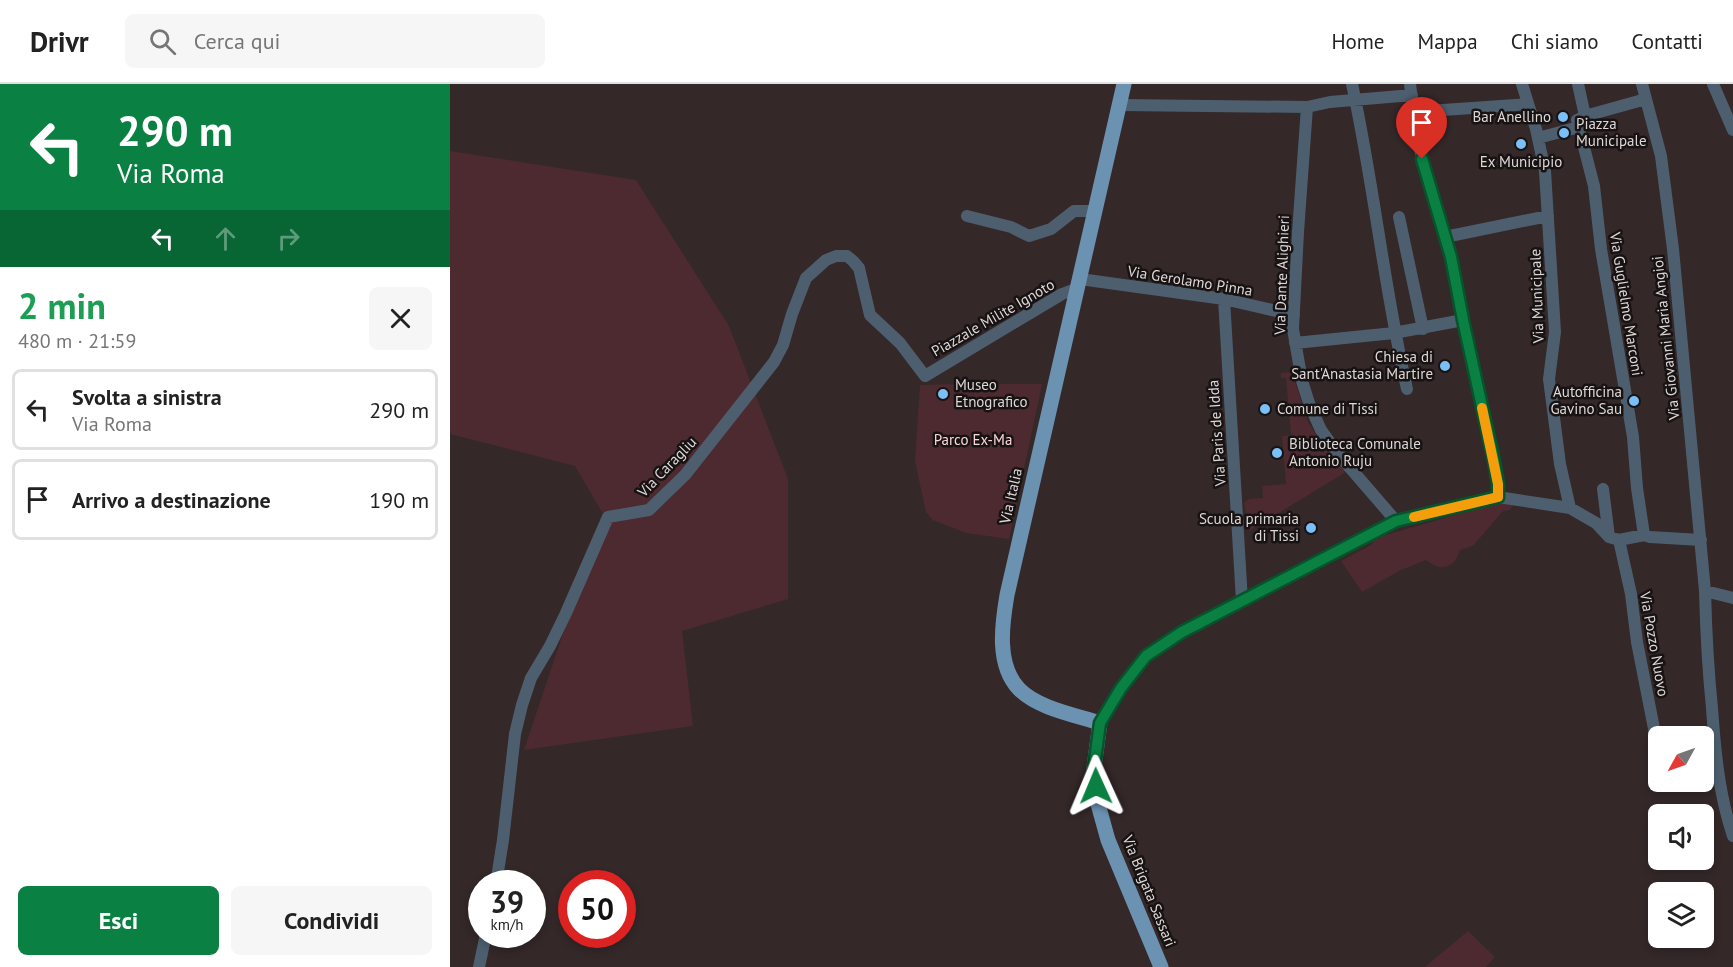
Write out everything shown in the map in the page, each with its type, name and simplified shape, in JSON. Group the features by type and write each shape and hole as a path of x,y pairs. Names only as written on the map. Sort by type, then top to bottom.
{"main road":[{"name":"Via Italia","path":"1100,723 1046,705 1018,688 1008,672 1003,650 1002,623 1125,84"},
{"name":"Via Brigata Sassari","path":"1100,723 1094,767 1098,804 1108,840 1161,967"}],"street":[{"path":"1352,84 1376,210 1394,333 1407,389"},
{"name":"Via Municipale","path":"1522,84 1545,171 1556,332 1549,379 1560,464 1570,508"},
{"name":"Via Guglielmo Marconi","path":"1578,84 1594,186 1604,271 1632,437 1644,535"},
{"name":"Via Giovanni Maria Angioi","path":"1642,84 1661,156 1673,249 1705,591 1709,726"},
{"path":"1713,84 1733,130"},
{"path":"1120,105 1308,107 1411,90 1417,139 1451,257 1489,438 1498,484 1498,497 1570,508 1596,523 1614,538 1644,535 1701,540"},
{"path":"1538,138 1646,99"},
{"path":"1413,112 1528,104"},
{"name":"Via Dante Alighieri","path":"1308,107 1293,329 1302,381 1321,430 1339,455 1396,521"},
{"path":"967,216 1011,227 1029,236 1051,229 1074,211 1096,211"},
{"path":"1445,237 1548,216"},
{"path":"1399,217 1423,329"},
{"name":"Via Caragliu","path":"498,870 515,734 522,705 531,678 566,613 608,517 649,510 692,466 774,362 783,345 806,278 826,260 836,256 848,256 859,268 870,315 900,343 925,376"},
{"name":"Via Gerolamo Pinna","path":"1079,284 1224,299 1294,315"},
{"name":"Piazzale Milite Ignoto","path":"925,376 1079,284"},
{"name":"Via Paris de Idda","path":"1224,299 1242,601"},
{"path":"1295,343 1394,333 1463,320"},
{"name":"Via Pozzo Nuovo","path":"1603,489 1614,538 1631,594 1637,642 1654,726"},
{"name":"Via Brigata Sassari","path":"1100,723 1121,688 1146,656 1182,632 1396,521 1498,497"},
{"path":"1705,591 1733,598"},
{"name":"Via Giovanni Maria Angioi","path":"1714,778 1733,836"},
{"path":"479,967 483,948"}],"green space":[{"path":"450,151 636,180 729,326 788,479 788,599 682,631 693,726 524,750 603,514 575,466 450,434"},
{"path":"1292,372 1308,422 1346,472 1249,531 1244,503 1249,499 1263,498 1262,486 1286,484 1282,436 1291,435 1286,378 1281,378 1281,373"},
{"name":"Parco Ex-Ma","path":"1042,384 1009,539 966,533 933,520 926,512 915,461 920,385"},
{"path":"1506,502 1514,504 1510,510 1503,511 1473,546 1460,550 1451,565 1446,567 1437,566 1426,560 1401,570 1362,592 1341,561 1371,545 1375,538"},
{"path":"1468,931 1495,957 1486,967 1425,967"}],"slow traffic":[{"path":"1414,517 1498,497 1498,484 1482,408"}],"place":[{"name":"Bar Anellino","path":"1563,117"},
{"name":"Piazza Municipale","path":"1564,133"},
{"name":"Ex Municipio","path":"1521,144"},
{"name":"Chiesa di Sant'Anastasia Martire","path":"1445,366"},
{"name":"Museo Etnografico","path":"943,394"},
{"name":"Autofficina Gavino Sau","path":"1634,401"},
{"name":"Comune di Tissi","path":"1265,409"},
{"name":"Biblioteca Comunale Antonio Ruju","path":"1277,453"},
{"name":"Scuola primaria di Tissi","path":"1311,528"}],"route":[{"path":"1096,786 1094,767 1100,723 1121,688 1146,656 1182,632 1396,521 1498,497 1494,461 1451,257 1422,159"}]}
